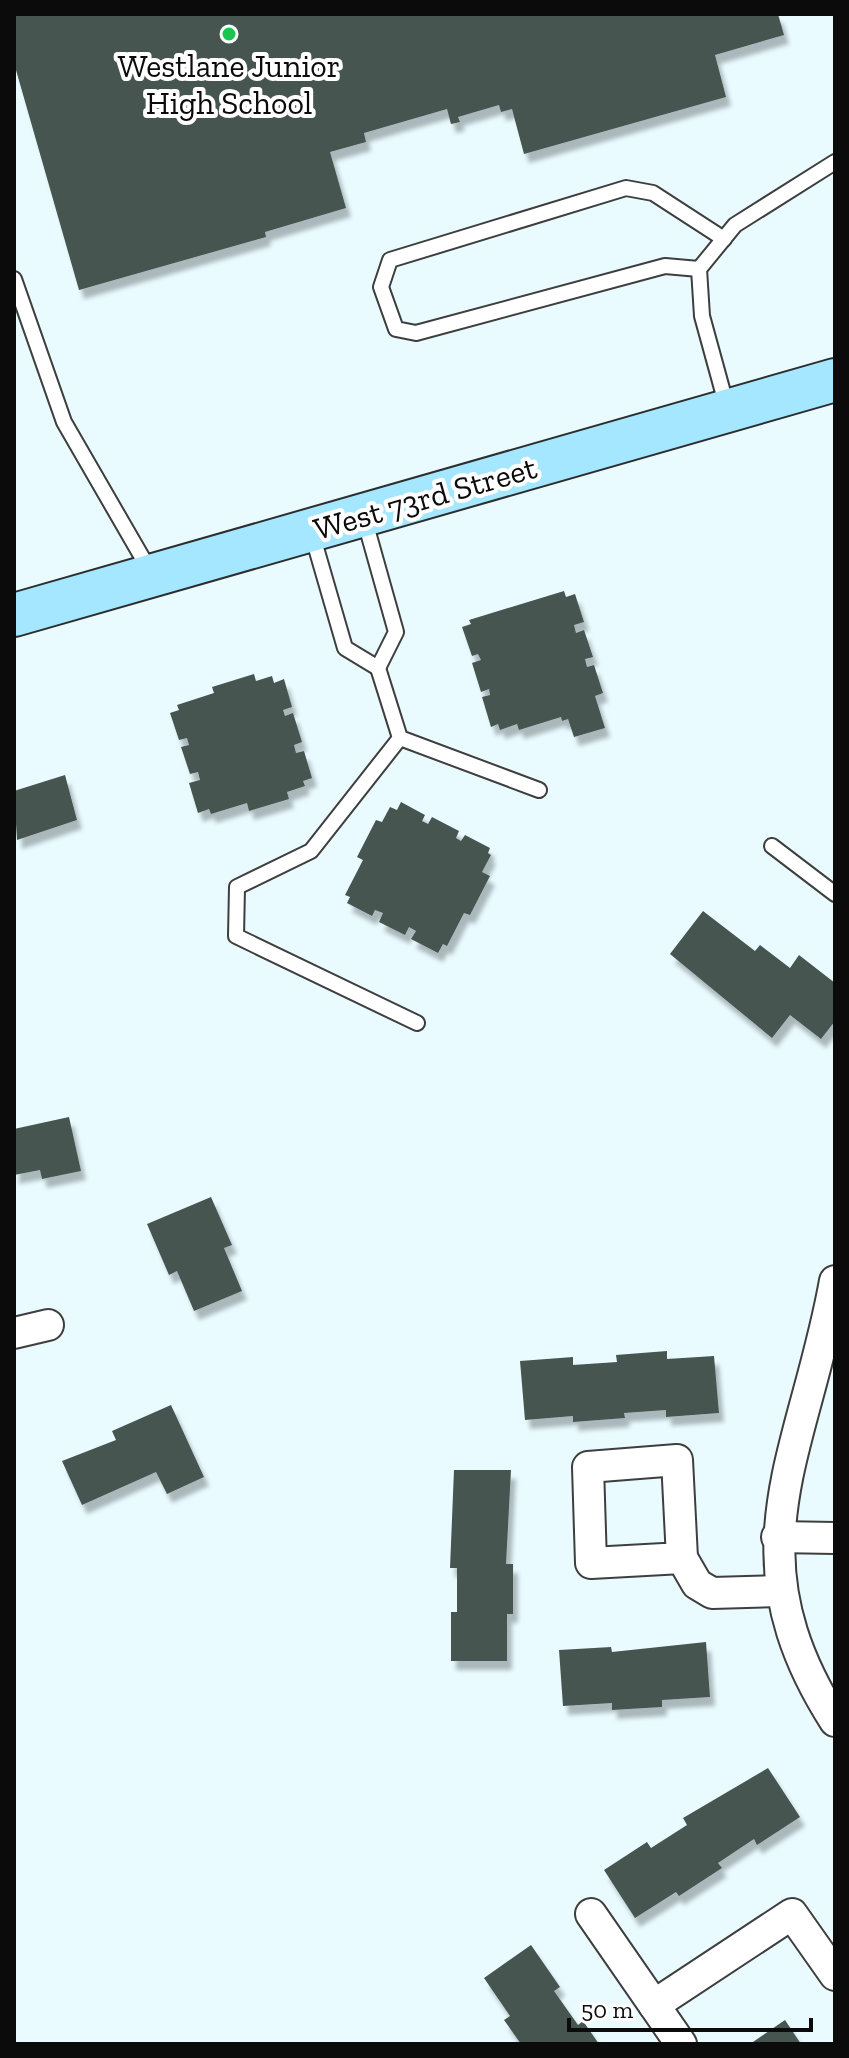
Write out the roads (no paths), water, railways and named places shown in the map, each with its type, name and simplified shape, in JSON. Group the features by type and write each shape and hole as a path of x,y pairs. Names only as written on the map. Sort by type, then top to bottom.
{"main road":[{"name":"West 73rd Street","path":"14,615 835,380"}],"street":[{"path":"835,1281 832,1316 787,1470 777,1537 781,1591 801,1662 835,1721"},
{"path":"14,1333 48,1325"},
{"path":"777,1537 835,1538"},
{"path":"682,1558 697,1584 712,1593 781,1591"},
{"path":"591,1914 681,2044"},
{"path":"654,2005 792,1914 835,1975"}],"lane":[{"path":"728,411 702,316 699,269 735,225 835,162"},
{"path":"699,269 665,266 416,333 396,329 381,287 390,260 626,188 653,193 724,239"},
{"path":"14,279 64,422 152,575"},
{"path":"364,515 396,632 378,668"},
{"path":"311,530 345,648 378,668 400,738"},
{"path":"400,738 539,790"},
{"path":"400,738 311,851 237,887 236,936 417,1023"},
{"path":"772,846 835,894"}],"place":[{"name":"Westlane Junior High School","path":"229,34"}]}
